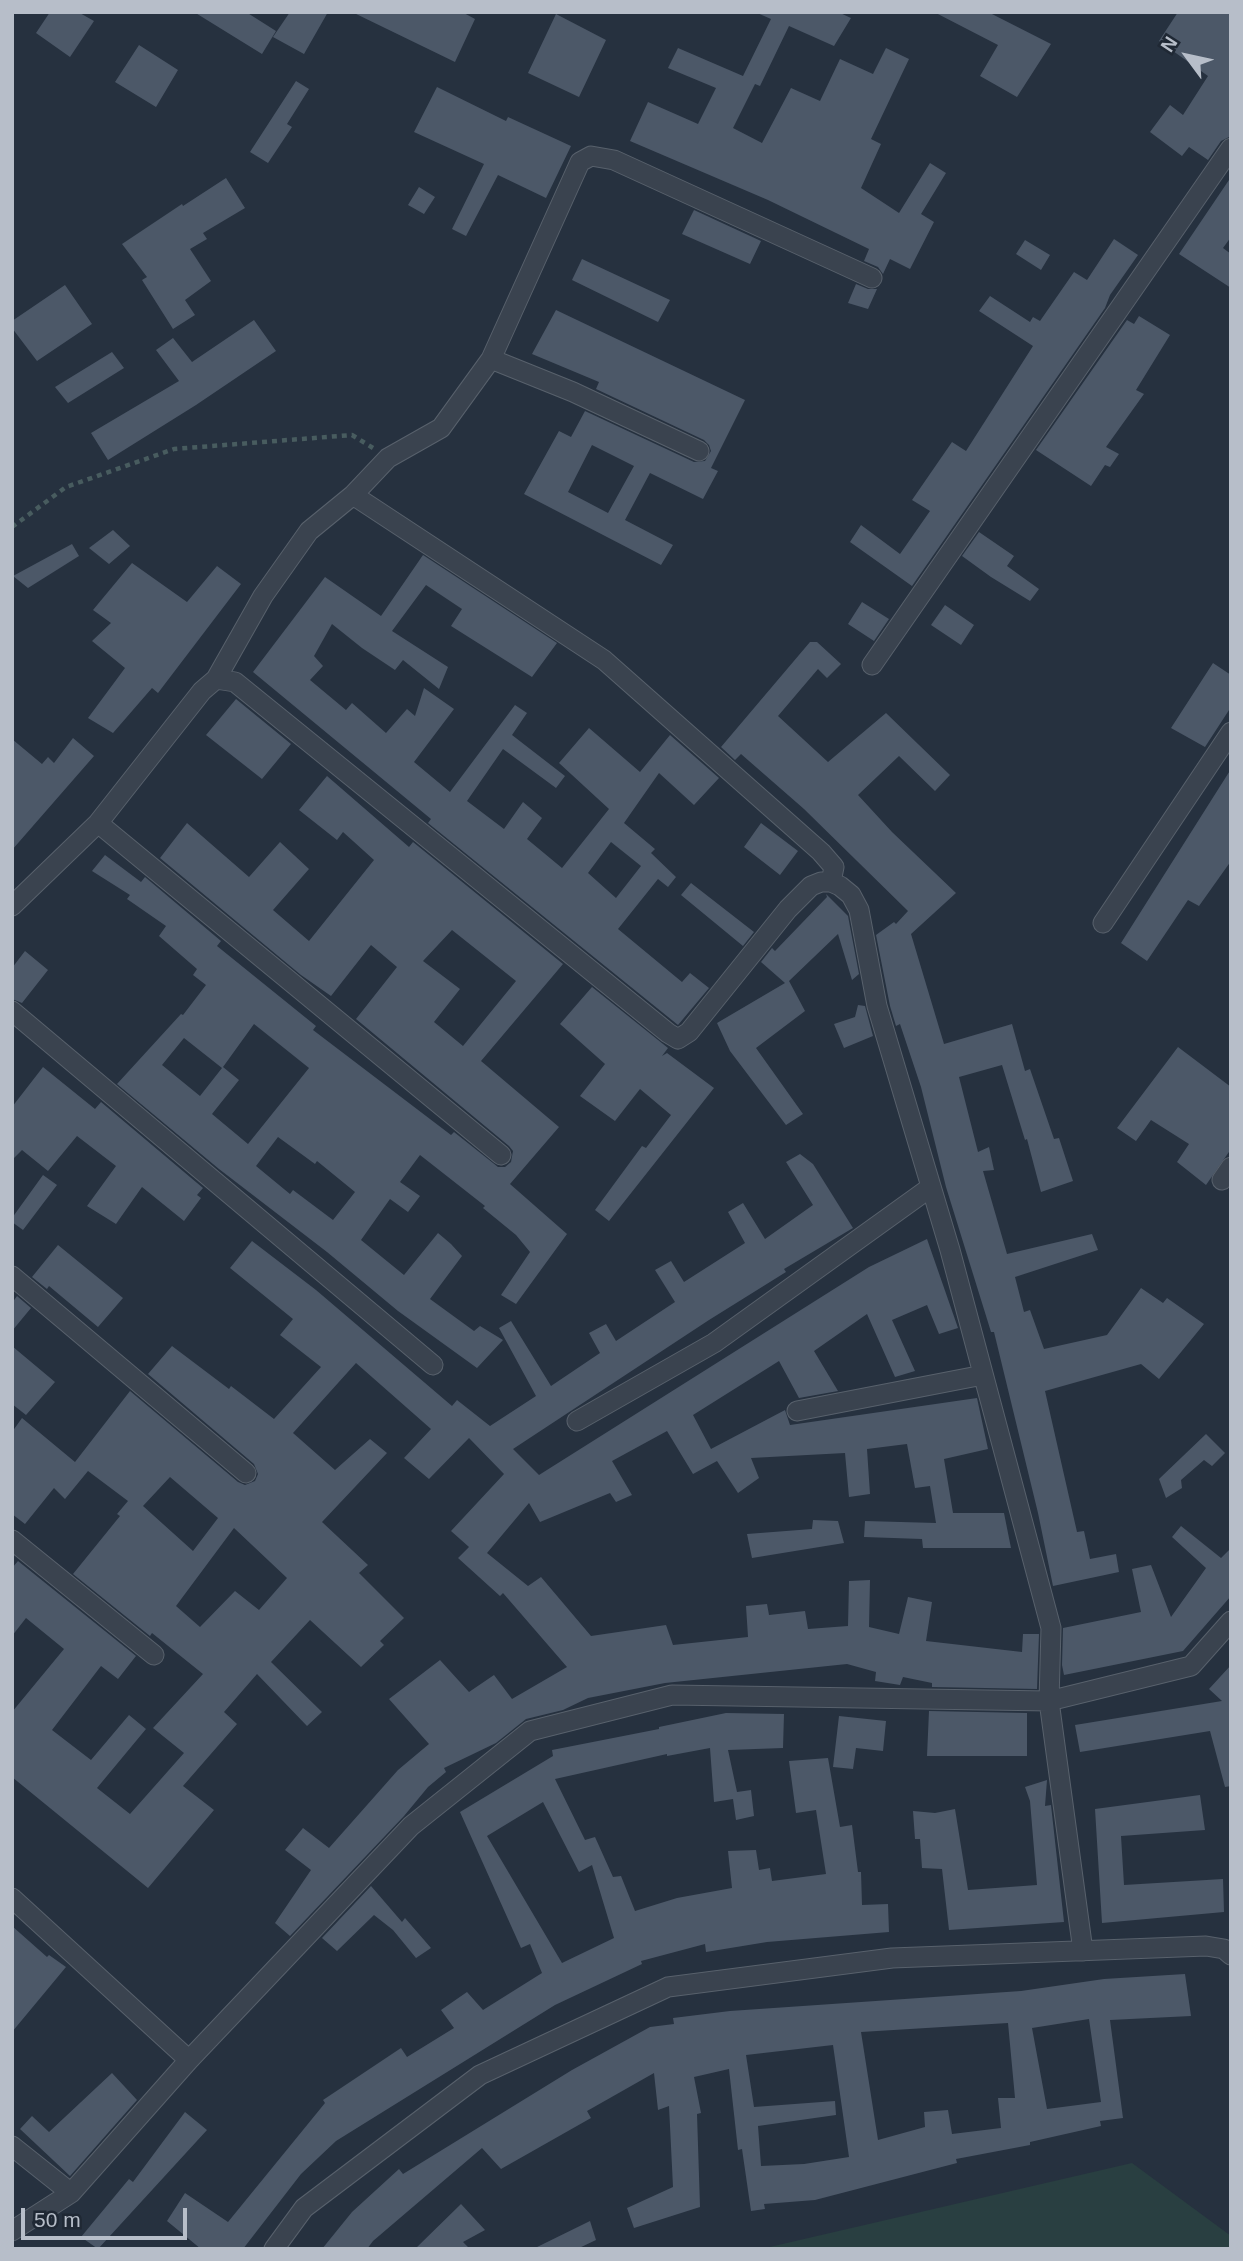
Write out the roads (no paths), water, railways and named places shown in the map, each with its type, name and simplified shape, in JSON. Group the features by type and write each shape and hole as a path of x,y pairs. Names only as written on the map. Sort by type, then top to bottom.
{"street":[{"path":"872,665 1231,148"},
{"path":"13,903 98,823 202,691 216,679 263,596 309,531 353,495 388,458 441,428 491,359 580,162 592,156 614,160 872,278"},
{"path":"491,359 573,392 699,451"},
{"path":"353,495 604,660 821,852 834,867 831,882"},
{"path":"216,679 235,682 678,1039 689,1032 795,901 811,886 831,882 851,895 859,910 877,1006 931,1187 1051,1628 1049,1701 1083,1951"},
{"path":"1102,923 1231,732"},
{"path":"98,823 501,1155"},
{"path":"12,1011 433,1365"},
{"path":"577,1421 714,1343 931,1187"},
{"path":"12,1276 246,1473"},
{"path":"797,1411 983,1375"},
{"path":"12,1540 153,1655"},
{"path":"12,2231 71,2193 189,2060 411,1826 530,1731 672,1695 1049,1701 1191,1666 1231,1620"},
{"path":"12,1898 189,2060"},
{"path":"274,2249 304,2208 480,2075 668,1987 892,1958 1206,1946 1224,1950 1231,1955"},
{"path":"12,2146 71,2193"}]}
